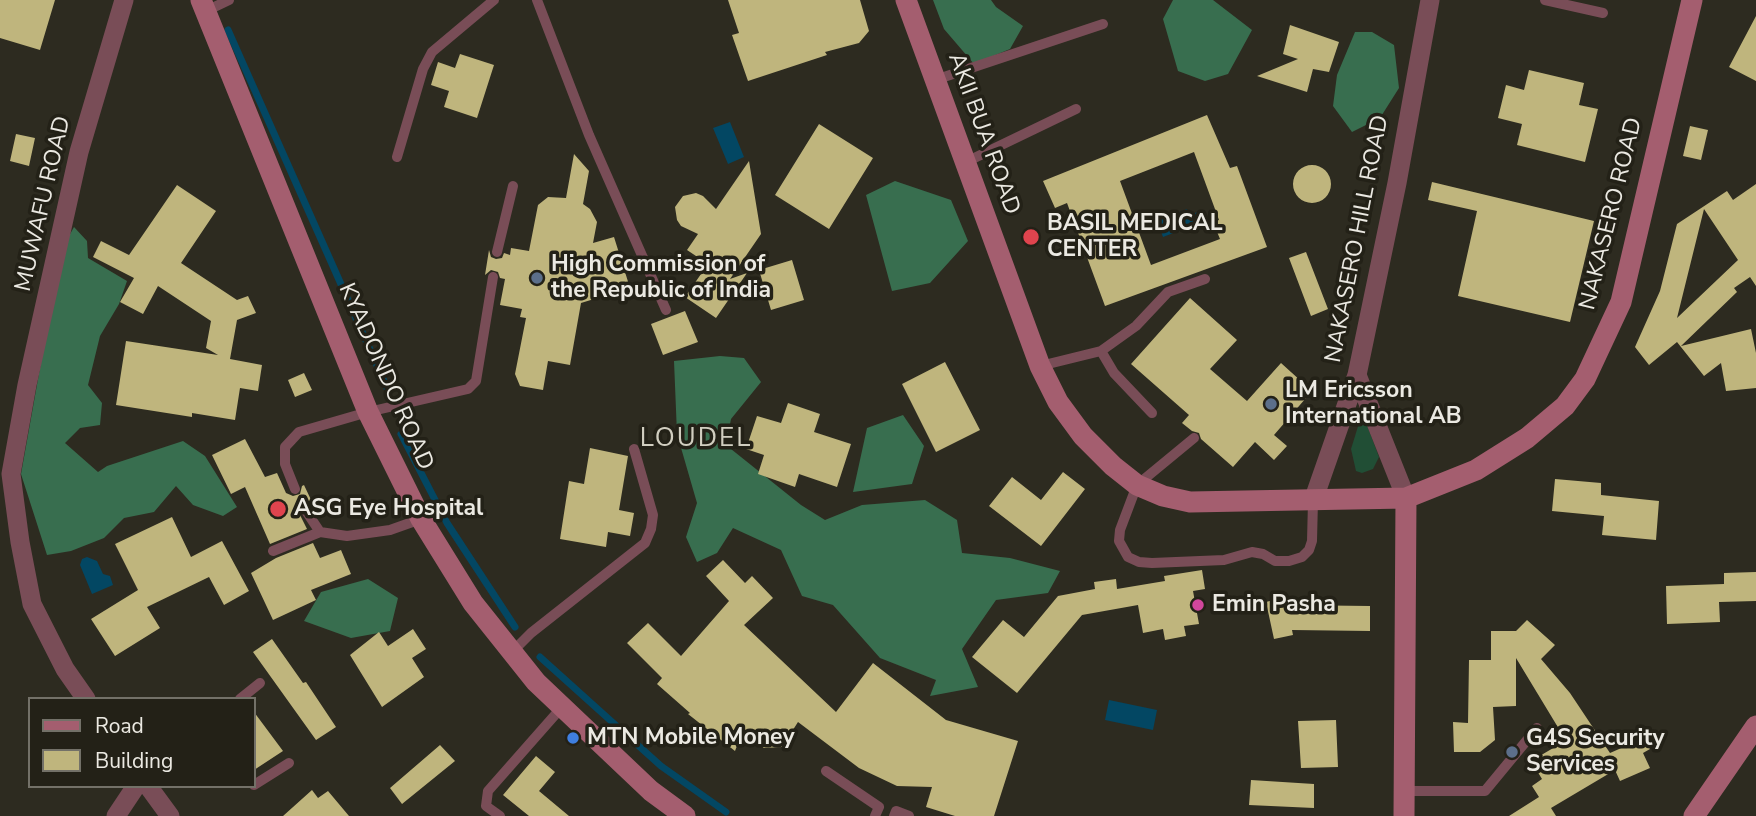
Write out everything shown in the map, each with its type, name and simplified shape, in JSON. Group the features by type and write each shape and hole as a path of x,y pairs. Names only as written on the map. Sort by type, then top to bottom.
{"street":[{"name":"MUWAFU ROAD","path":"85,697 65,669 32,604 6,469 79,152 124,0"},
{"name":"AKII BUA ROAD","path":"906,0 1040,366 1058,402 1083,436 1137,485 1163,496 1190,502 1313,501"},
{"name":"NAKASERO HILL ROAD","path":"1404,816 1406,498 1357,375 1430,0"},
{"name":"NAKASERO ROAD","path":"1313,501 1406,498 1476,470 1527,438 1565,406 1585,379 1621,302 1692,0"},
{"name":"KYADONDO ROAD","path":"204,6 368,412 421,519 473,603 536,682 651,791 685,816"},
{"path":"1313,501 1357,375"},
{"path":"1694,816 1756,726"},
{"path":"116,816 135,788"},
{"path":"149,788 170,816"}],"lane":[{"path":"204,6 229,0"},
{"path":"397,157 423,69 432,52 494,0"},
{"path":"537,0 589,135 666,310"},
{"path":"1545,0 1603,13"},
{"path":"935,80 1103,24"},
{"path":"965,162 1076,109"},
{"path":"497,252 513,186"},
{"path":"295,489 285,464 285,447 299,432 368,412 468,389 476,381 493,277"},
{"path":"1040,366 1101,351 1136,326 1168,292 1205,279"},
{"path":"1101,351 1114,373 1152,414"},
{"path":"1194,438 1137,485 1120,530 1119,541 1128,556 1139,562 1224,560 1252,552 1263,554 1275,561 1302,557 1312,541 1313,501"},
{"path":"512,652 531,633 645,543 653,515 634,449"},
{"path":"304,508 320,532"},
{"path":"273,551 320,532 347,536 390,530 421,519"},
{"path":"242,697 260,683"},
{"path":"500,816 485,806 488,791 562,707"},
{"path":"1405,791 1485,791 1537,728"},
{"path":"256,783 289,763"},
{"path":"826,771 879,807 875,816"},
{"path":"894,816 897,811 909,816"}],"green space":[{"path":"933,0 991,0 996,7 1023,26 1010,49 974,64 944,29"},
{"path":"1173,0 1213,0 1252,30 1228,74 1205,81 1178,71 1163,19"},
{"path":"1355,32 1372,32 1394,45 1399,88 1380,118 1352,132 1333,106 1337,75"},
{"path":"895,181 951,200 968,241 930,283 892,291 866,195"},
{"path":"74,227 87,241 88,258 127,281 119,304 100,336 88,385 102,403 100,425 80,428 65,443 98,472 107,466 183,441 205,456 237,507 223,516 193,505 176,486 154,512 124,518 104,538 71,551 47,555 21,474 65,243"},
{"path":"720,356 744,358 761,382 731,419 726,445 801,505 825,520 862,505 925,500 957,520 962,553 1010,558 1060,571 1048,593 996,600 962,649 978,687 930,696 936,680 880,658 833,605 802,596 781,550 733,528 717,553 697,562 686,537 697,503 677,434 674,361"},
{"path":"903,415 924,446 912,484 853,492 867,428"},
{"path":"1360,420 1367,425 1379,457 1373,469 1362,473 1356,471 1351,449"},
{"path":"368,579 398,598 390,631 351,638 304,621 321,592"}],"water":[{"path":"730,122 744,157 728,164 713,128"},
{"path":"1187,209 1190,215 1200,211 1206,227 1191,233 1189,227 1163,237 1157,221"},
{"path":"87,557 97,561 103,574 110,576 113,585 92,594 80,565 82,559"},
{"path":"1109,700 1157,710 1153,730 1105,720"}],"building":[{"path":"0,0 55,0 40,50 0,38"},
{"path":"728,0 860,0 869,31 859,43 825,52 827,55 748,81 732,35 739,33"},
{"path":"1756,16 1756,81 1729,67"},
{"path":"1290,25 1339,42 1329,72 1313,69 1307,92 1257,76 1298,59 1283,54"},
{"path":"460,54 494,65 477,118 444,107 449,91 431,85 438,62 455,68"},
{"path":"1529,70 1584,83 1579,105 1598,109 1585,162 1517,145 1522,124 1498,118 1506,85 1524,90"},
{"path":"1207,115 1230,168 1237,166 1267,247 1105,306 1067,203 1055,208 1043,181","holes":["1194,152 1219,220 1213,222 1220,239 1151,265 1120,181"]},
{"path":"819,124 873,158 829,229 775,195"},
{"path":"1690,126 1708,130 1701,160 1683,156"},
{"path":"16,134 35,138 29,166 10,161"},
{"path":"574,154 589,171 583,204 590,209 597,222 593,243 614,237 630,288 581,303 570,365 548,361 543,390 520,386 515,374 526,318 520,317 522,309 500,305 505,279 500,278 498,272 491,270 485,275 489,250 491,257 496,259 502,258 504,253 510,255 511,248 529,251 538,205 548,197 566,198"},
{"path":"749,161 761,234 730,279 747,273 716,318 685,297 708,264 687,250 698,234 681,226 675,207 683,196 696,193 716,209"},
{"path":"1312,165 1326,170 1331,184 1326,198 1312,203 1298,198 1293,184 1298,170"},
{"path":"1432,182 1594,221 1570,322 1458,296 1477,211 1428,200"},
{"path":"1756,184 1756,286 1750,277 1734,288 1737,292 1681,346 1751,329 1756,353 1756,388 1726,391 1721,363 1704,376 1677,342 1649,365 1635,347 1660,291 1677,224 1727,191 1733,200","holes":["1704,209 1738,260 1677,318"]},
{"path":"177,185 216,211 181,263 237,300 248,296 256,313 237,320 230,359 262,365 258,391 240,388 235,420 192,413 192,417 116,405 126,341 218,355 206,348 211,321 158,286 143,314 120,302 134,278 93,257 101,241 129,255"},
{"path":"1306,252 1328,309 1311,316 1289,258"},
{"path":"792,260 804,300 771,310 759,270"},
{"path":"1190,298 1237,340 1210,369 1247,401 1281,363 1312,391 1274,435 1287,446 1274,460 1255,442 1233,467 1201,439 1199,433 1182,423 1189,415 1131,364"},
{"path":"685,311 698,342 663,355 651,324"},
{"path":"945,362 980,430 936,452 902,384"},
{"path":"304,373 312,390 295,397 288,380"},
{"path":"788,403 820,414 814,432 851,444 837,487 799,474 795,487 758,474 764,455 746,449 757,416 781,423"},
{"name":"ASG Eye Hospital","path":"245,439 265,477 277,473 286,493 293,496 300,494 304,485 313,504 300,502 297,509 307,529 270,544 245,487 231,494 212,455"},
{"path":"590,448 628,456 619,510 634,513 630,536 608,532 606,547 560,539 569,481 584,484"},
{"path":"1063,472 1085,489 1041,546 989,506 1012,477 1041,500"},
{"path":"1555,479 1601,483 1601,495 1659,501 1656,540 1602,535 1604,516 1552,511"},
{"path":"172,517 191,557 222,541 249,591 224,605 209,577 147,607 160,628 115,656 91,619 138,590 115,544"},
{"path":"313,543 320,558 341,550 351,574 311,590 316,600 273,620 251,573 276,558"},
{"path":"723,560 745,583 752,576 773,598 744,625 836,712 873,663 946,720 1018,741 994,816 955,816 926,807 932,787 897,786 859,768 798,722 782,747 764,748 743,730 735,751 688,714 690,713 657,684 662,678 627,643 648,623 681,656 729,601 706,576"},
{"path":"1202,570 1205,589 1193,591 1199,624 1184,626 1186,636 1165,640 1163,629 1143,633 1138,605 1082,615 1017,693 972,657 1003,620 1024,637 1058,596 1095,589 1094,582 1116,579 1117,589 1165,581 1164,576"},
{"path":"1756,572 1756,601 1719,602 1720,622 1667,624 1666,586 1724,584 1724,573"},
{"path":"1285,597 1287,605 1370,606 1370,631 1292,630 1293,635 1274,639 1266,602"},
{"path":"1527,620 1555,645 1541,659 1570,693 1610,753 1644,738 1650,749 1643,753 1650,768 1620,781 1615,770 1551,808 1556,816 1509,816 1539,797 1532,786 1542,779 1531,761 1555,747 1548,736 1559,729 1516,658 1516,706 1493,707 1495,740 1480,752 1454,752 1453,722 1468,723 1469,660 1491,660 1491,631 1516,631"},
{"path":"413,629 426,649 412,658 424,677 382,707 350,655 379,632 388,646"},
{"path":"272,639 303,683 306,682 336,727 316,740 253,652"},
{"path":"256,715 283,751 256,769"},
{"path":"1336,720 1338,767 1301,768 1298,721"},
{"path":"440,745 455,761 402,804 390,788"},
{"path":"536,756 555,772 539,791 569,816 529,816 503,795"},
{"path":"1251,780 1314,784 1314,808 1249,805"},
{"path":"312,790 318,798 328,791 349,816 283,816"}],"waterway":[{"path":"228,30 388,390"},
{"path":"401,434 447,523 515,627"},
{"path":"540,657 661,766 726,812"}],"place":[{"name":"BASIL MEDICAL CENTER","path":"1031,237"},
{"name":"High Commission of the Republic of India","path":"537,278"},
{"name":"LM Ericsson International AB","path":"1271,404"},
{"name":"ASG Eye Hospital","path":"278,509"},
{"name":"Emin Pasha","path":"1198,605"},
{"name":"MTN Mobile Money","path":"573,738"},
{"name":"G4S Security Services","path":"1512,752"}],"district":[{"name":"LOUDEL","path":"696,440"}]}
